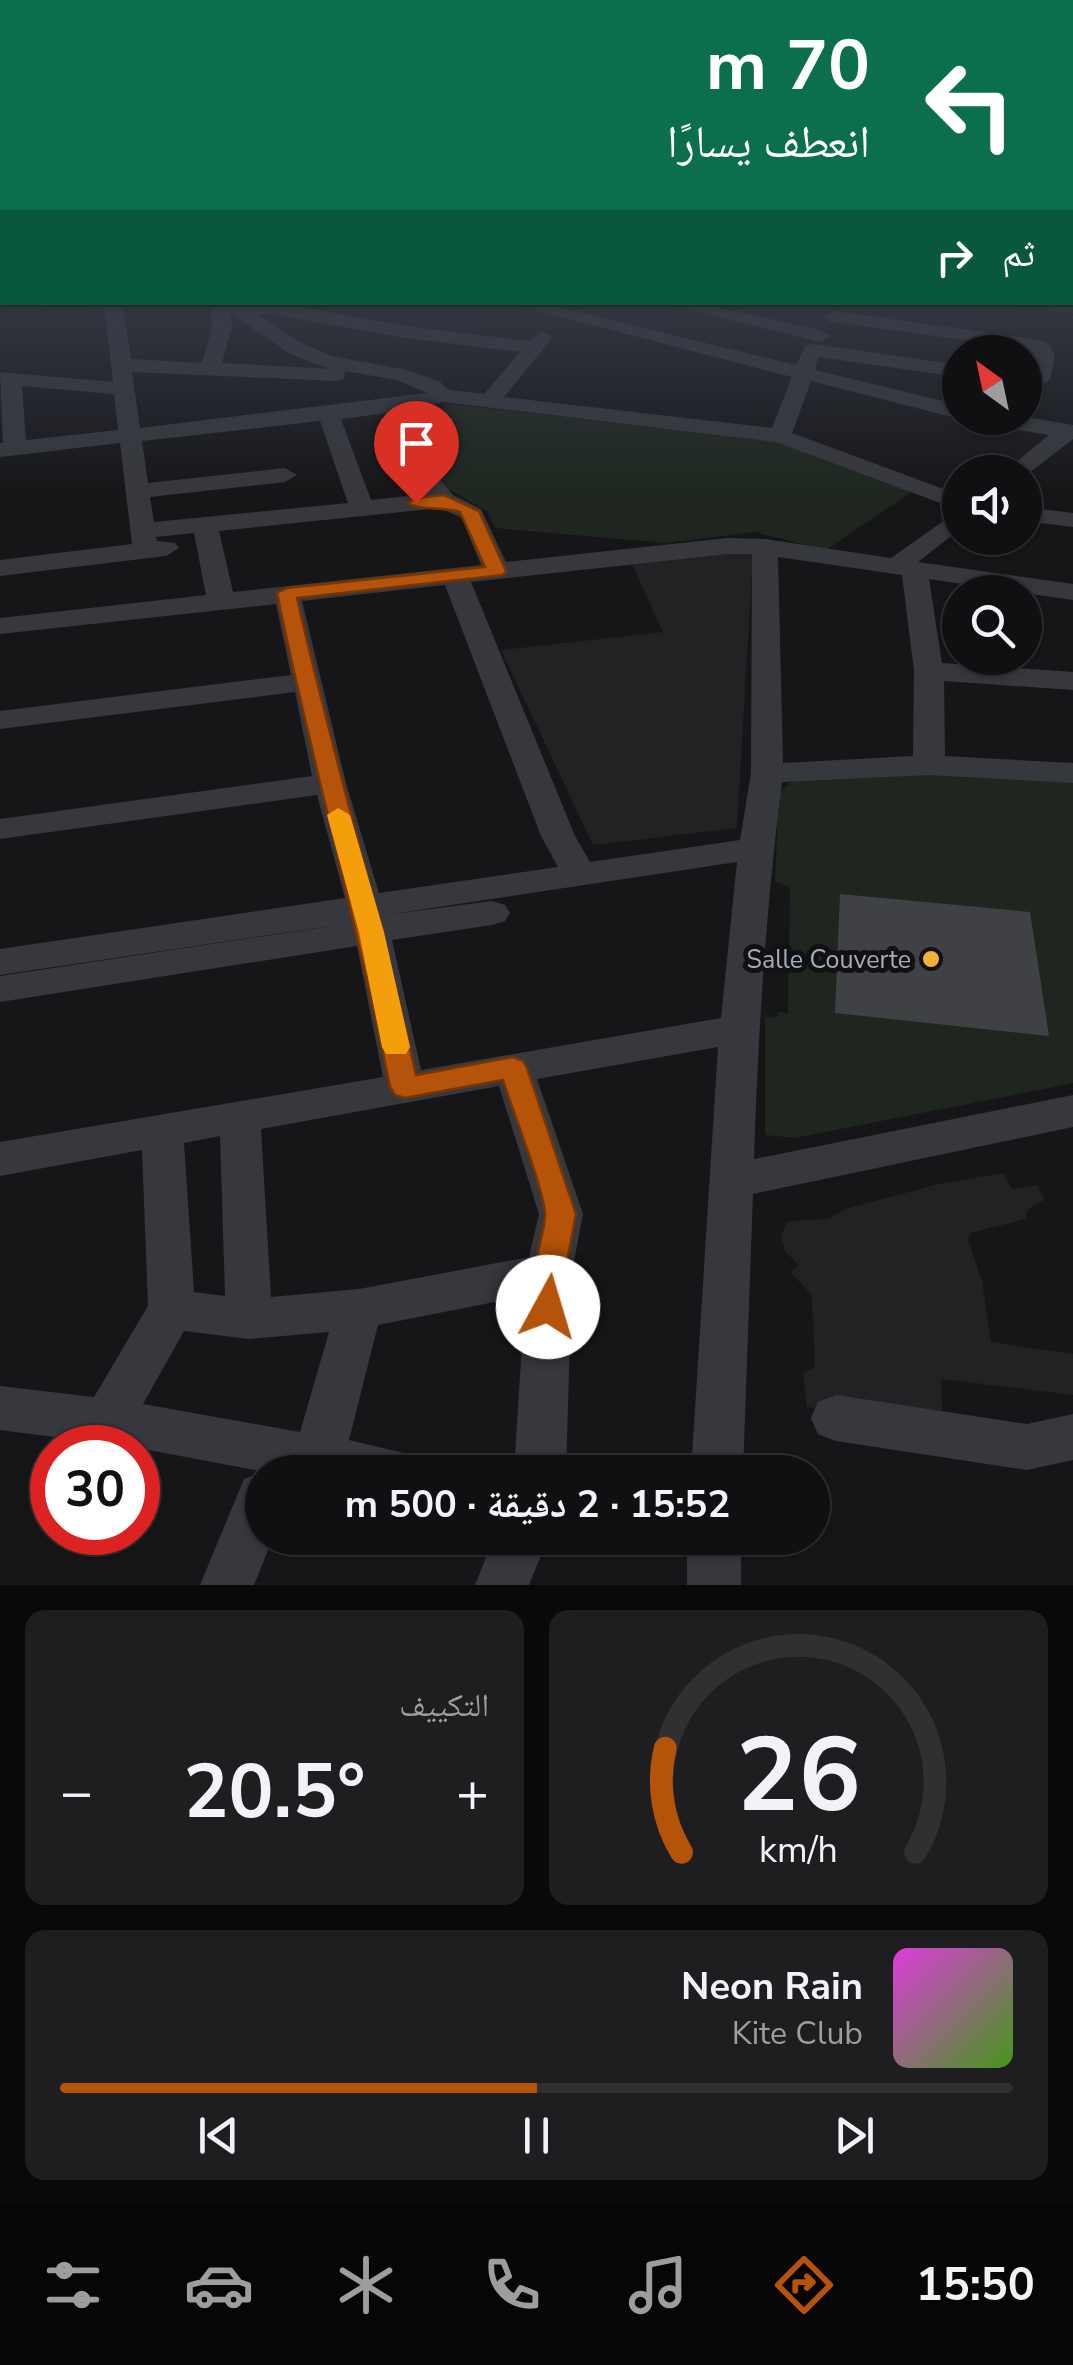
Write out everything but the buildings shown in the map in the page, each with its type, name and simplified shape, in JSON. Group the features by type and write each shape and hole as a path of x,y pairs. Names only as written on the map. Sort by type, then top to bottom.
{"street":[{"path":"120,348 143,541"},
{"path":"211,368 216,348"},
{"path":"297,348 344,370"},
{"path":"488,403 535,348"},
{"path":"758,348 809,358 942,369"},
{"path":"783,348 942,403"},
{"path":"780,436 815,348"},
{"path":"123,365 344,370 416,380 438,389 442,396"},
{"path":"5,454 5,378 132,445"},
{"path":"5,454 69,413 124,389"},
{"path":"5,454 132,445 210,455 278,447 328,414 442,396 780,436 942,496"},
{"path":"395,406 424,475 444,500 472,514 496,571"},
{"path":"328,414 362,509"},
{"path":"1042,421 1071,429"},
{"path":"1042,425 1071,429"},
{"path":"1038,455 1071,429"},
{"path":"137,491 210,455 278,447"},
{"path":"278,447 296,516"},
{"path":"0,568 143,541 208,535 296,516 444,500"},
{"path":"1042,516 1073,520"},
{"path":"904,569 942,534"},
{"path":"208,535 221,601"},
{"path":"0,626 728,546 765,547 1073,592"},
{"path":"718,1455 739,1029 767,773 765,547"},
{"path":"904,569 929,671 929,765"},
{"path":"455,576 558,836 580,876"},
{"path":"287,593 305,682 368,921 405,1087"},
{"path":"929,671 1073,680"},
{"path":"0,720 305,682"},
{"path":"767,773 929,765 1073,773"},
{"path":"0,829 330,784"},
{"path":"0,962 368,921 580,876 755,859"},
{"path":"0,989 368,921 755,859"},
{"path":"0,1159 739,1029"},
{"path":"513,1068 559,1204 560,1224 549,1272 541,1455"},
{"path":"730,1181 1073,1111"},
{"path":"240,1118 249,1319"},
{"path":"107,1421 172,1308 162,1132"},
{"path":"172,1308 249,1319 359,1308 549,1272"},
{"path":"290,1455 359,1308"},
{"path":"0,1408 107,1421 245,1459"},
{"path":"836,1418 1027,1447 1073,1438"},
{"path":"227,1585 245,1548"},
{"path":"502,1585 514,1555"},
{"path":"714,1555 714,1585"}],"shaded area":[{"path":"448,404 787,441 913,491 826,550 755,532 666,543 495,528 487,511 446,488 418,424"},
{"path":"726,552 753,554 737,828 593,845 501,650 663,632 632,564"},
{"name":"Salle Couverte","path":"944,774 1073,779 1073,1083 795,1138 765,1135 765,1017 788,1013 790,888 775,881 779,792 795,779"},
{"path":"1003,1173 1012,1189 1037,1185 1044,1200 1027,1210 1026,1219 970,1233 968,1240 982,1281 991,1342 1073,1354 1073,1395 941,1379 943,1422 807,1407 803,1374 815,1367 812,1295 790,1272 799,1266 785,1251 781,1236 788,1221 829,1219 845,1209 935,1185"}],"slow traffic":[{"path":"338,815 372,932 396,1047"}],"place":[{"name":"Salle Couverte","path":"931,959"}],"route":[{"path":"416,503 444,500 466,508 496,571 287,593 313,716 372,932 405,1087 513,1068 561,1214 549,1272 548,1307"}]}
